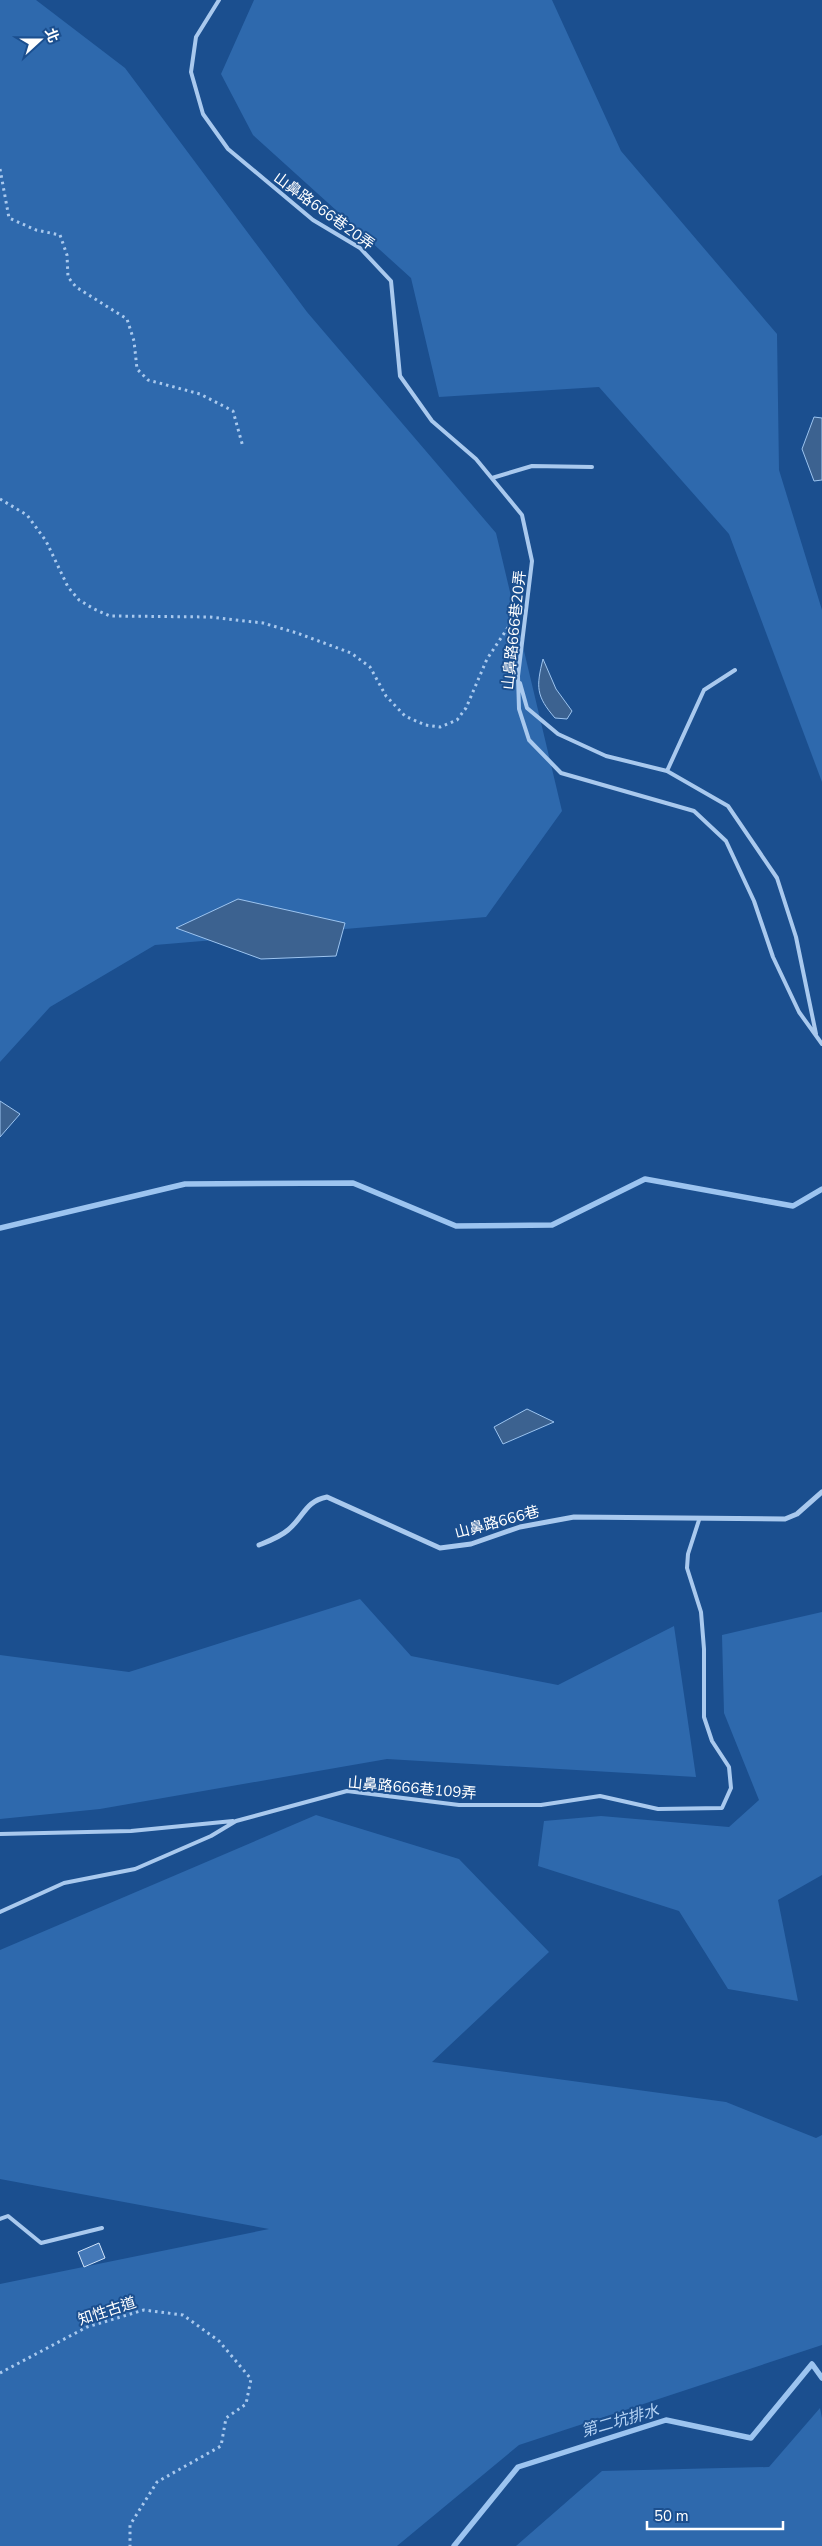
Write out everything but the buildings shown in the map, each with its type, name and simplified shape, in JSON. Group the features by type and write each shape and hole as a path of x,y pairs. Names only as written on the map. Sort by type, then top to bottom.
{"street":[{"name":"山鼻路666巷","path":"259,1545 288,1530 301,1518 310,1503 327,1497 440,1548 471,1544 520,1527 574,1517 699,1520 785,1519 797,1514 822,1492"}],"lane":[{"name":"山鼻路666巷20弄","path":"219,0 196,37 190,72 203,114 228,149 313,220 360,248 391,281 400,376 432,421 476,459 522,515 532,561 518,676 519,709 529,740 561,773 694,811 726,841 754,901 781,973 799,1012 822,1044"},
{"path":"492,478 532,466 592,468"},
{"path":"667,771 704,690 734,670"},
{"path":"518,676 527,708 558,734 606,756 667,771 728,806 777,878 796,937 816,1037"},
{"name":"山鼻路666巷109弄","path":"0,1912 64,1883 135,1869 211,1836 236,1821 347,1791 459,1805 541,1805 600,1796 658,1810 722,1808 731,1788 729,1767 712,1741 704,1716 704,1648 701,1612 687,1568 688,1554 699,1520"},
{"path":"0,1834 131,1831 236,1821"},
{"path":"0,2219 8,2216 41,2243 102,2228"}],"path":[{"path":"0,169 9,218 36,230 60,235 66,255 68,277 76,287 127,320 134,340 137,369 148,380 200,394 232,411 243,447"},
{"path":"0,499 27,515 46,541 68,587 79,600 94,609 110,616 218,618 263,624 297,633 351,653 370,667 386,696 405,716 425,726 440,727 457,720 466,708 487,659 513,618 527,606"},
{"name":"知性古道","path":"0,2373 87,2327 144,2310 183,2315 219,2341 251,2379 246,2404 226,2418 221,2446 157,2482 130,2524 130,2546"}],"shaded area":[{"path":"0,0 36,0 125,68 307,312 496,533 562,811 486,917 155,945 50,1007 0,1062"},
{"path":"254,0 552,0 621,151 777,334 779,470 822,610 822,782 729,534 599,387 439,397 411,278 253,135 221,74"},
{"path":"814,417 822,418 822,480 814,481 802,449"},
{"path":"543,659 556,689 572,711 567,719 555,718 541,697 539,677"},
{"path":"238,899 345,923 336,956 261,959 176,928"},
{"path":"0,1101 20,1114 0,1137"},
{"path":"527,1409 554,1422 503,1444 494,1427"},
{"path":"360,1599 411,1656 558,1685 674,1626 696,1777 387,1759 100,1809 0,1819 0,1655 129,1672"},
{"path":"822,1612 822,1875 778,1900 798,2001 728,1989 679,1911 538,1866 544,1821 601,1816 729,1827 759,1800 724,1713 722,1635"},
{"path":"316,1815 459,1859 549,1952 432,2062 726,2102 816,2138 822,2135 822,2345 519,2445 397,2546 0,2546 0,2284 269,2229 0,2179 0,1950"},
{"path":"820,2408 822,2418 822,2546 516,2546 602,2471 769,2467"}],"waterway":[{"path":"0,1228 185,1184 353,1183 456,1226 552,1225 645,1179 793,1206 822,1189"},
{"name":"第二坑排水","path":"454,2546 518,2467 666,2420 751,2438 812,2364 822,2378"}]}
